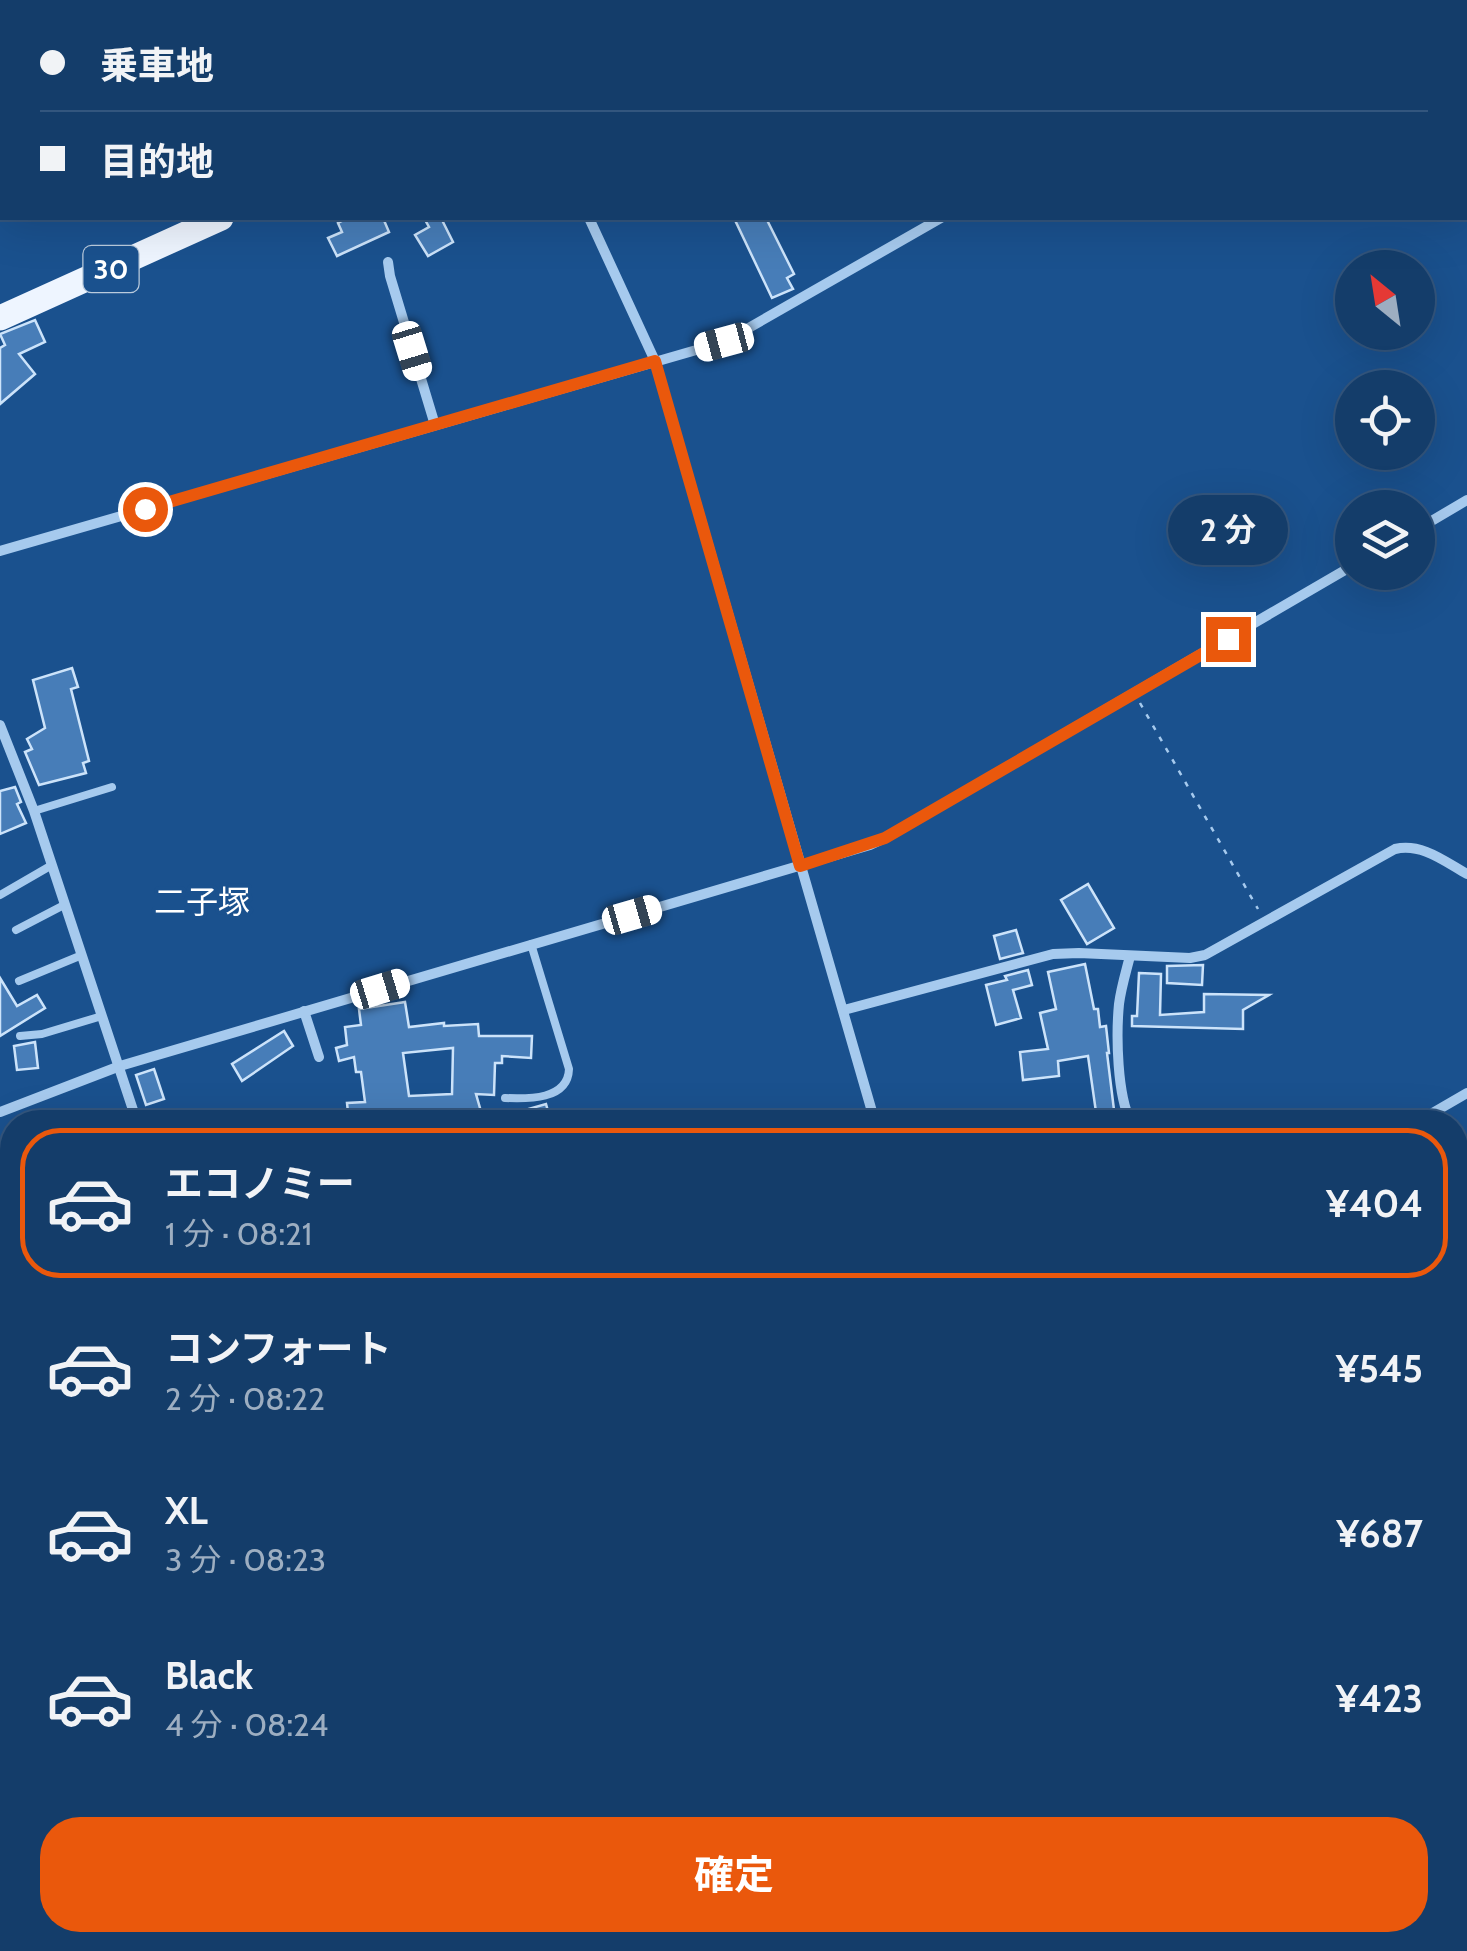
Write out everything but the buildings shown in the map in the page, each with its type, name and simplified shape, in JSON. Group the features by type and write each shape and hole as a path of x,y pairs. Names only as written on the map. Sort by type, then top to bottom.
{"main road":[{"name":"30","path":"0,318 216,220"}],"street":[{"path":"590,220 655,361 873,1110"},
{"path":"0,551 724,342 938,220"},
{"path":"388,262 435,425"},
{"path":"1435,518 1467,500"},
{"path":"5,1110 120,1066 885,838 1335,576"},
{"path":"0,725 34,810 133,1110"},
{"path":"844,1010 1053,954 1196,957 1220,948 1395,849 1408,846 1420,848 1467,874"},
{"path":"1125,1110 1119,1002 1130,956"},
{"path":"304,1011 319,1058"},
{"path":"1438,1110 1467,1093"}],"lane":[{"path":"34,810 112,787"},
{"path":"0,896 52,866"},
{"path":"16,930 64,904"},
{"path":"505,1098 538,1098 555,1092 568,1080 569,1069 531,944"},
{"path":"19,981 82,955"},
{"path":"20,1036 42,1034 102,1016"}],"path":[{"path":"1135,693 1266,922"}],"district":[{"name":"二子塚","path":"202,902"}],"route":[{"path":"145,509 655,361 800,866 885,838 1228,639"}]}
